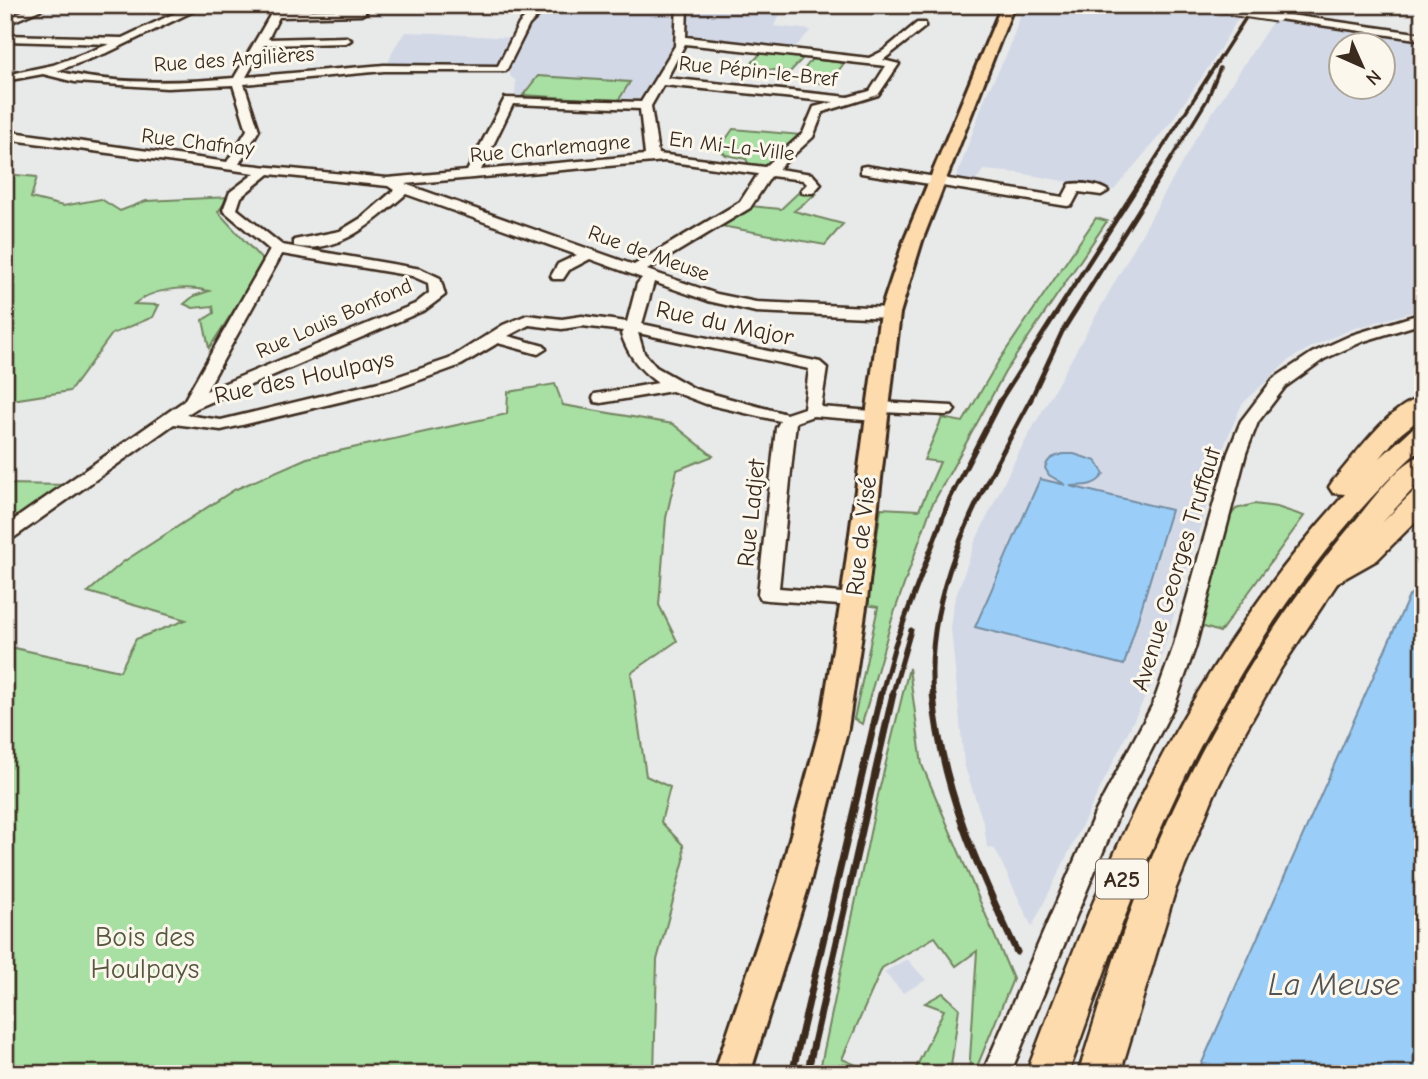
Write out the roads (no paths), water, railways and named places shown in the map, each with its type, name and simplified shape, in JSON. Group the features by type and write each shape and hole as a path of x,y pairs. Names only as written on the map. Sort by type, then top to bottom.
{"highway":[{"path":"1315,569 1302,543 1313,526 1375,446 1423,404"},
{"name":"A25","path":"1099,1074 1151,906 1167,862 1208,770 1355,497 1423,432"},
{"name":"A25","path":"1047,1074 1090,957 1156,802 1215,692 1315,569 1423,463"},
{"name":"A25","path":"1315,569 1367,554 1423,498"}],"main road":[{"name":"Rue de Visé","path":"732,1074 816,804 834,728 890,313 911,248 1008,5"}],"street":[{"path":"5,22 46,5"},
{"path":"5,78 47,72 80,62 201,5"},
{"path":"472,174 509,100 502,69 524,24 544,5"},
{"name":"Rue Charlemagne","path":"387,182 652,158 645,106 682,40 682,5"},
{"path":"1199,5 1423,37"},
{"path":"231,167 253,130 238,82 279,9 361,12"},
{"path":"872,61 887,53 921,26"},
{"path":"5,38 124,41"},
{"path":"261,42 346,40"},
{"path":"682,40 804,56 893,64 878,91 818,110"},
{"name":"Rue des Argilières","path":"47,72 75,79 145,84 238,82 330,71 425,67 502,69"},
{"name":"Rue Pépin-le-Bref","path":"661,81 850,100"},
{"path":"798,94 818,110"},
{"path":"509,100 645,106"},
{"path":"635,271 745,205 769,172 809,134 818,110"},
{"name":"Rue Chafnay","path":"5,135 231,167 387,182"},
{"name":"En Mi-La-Ville","path":"652,158 665,157 769,172 809,181"},
{"path":"268,169 235,195 230,211 272,246 322,243 345,237 403,189"},
{"path":"866,170 1067,202 1075,187 1101,191"},
{"name":"Rue de Meuse","path":"387,182 713,298 756,307 890,313"},
{"path":"191,404 272,246"},
{"name":"Rue Louis Bonfond","path":"174,419 191,404 420,307 437,295 435,281 416,271 272,246"},
{"path":"558,276 563,267 589,254"},
{"name":"Rue du Major","path":"651,277 644,284 633,327 819,368 812,411"},
{"path":"569,309 582,321"},
{"name":"Avenue Georges Truffaut","path":"996,1074 1108,811 1164,704 1184,648 1237,453 1250,421 1279,383 1318,356 1358,338 1423,318"},
{"name":"Rue des Houlpays","path":"174,419 221,425 392,384 455,362 509,328 527,320 562,324 582,321 633,327"},
{"path":"633,327 629,334 631,350 656,378 673,386 778,416"},
{"path":"496,338 538,349"},
{"path":"601,397 673,386"},
{"path":"812,411 946,410"},
{"name":"Rue Ladjet","path":"812,411 789,419 785,428 768,594 853,600"},
{"path":"5,535 174,419"}],"water":[{"path":"1074,454 1096,461 1104,474 1092,484 1070,486 1171,510 1124,665 975,627 1040,479 1066,485 1049,475 1045,468 1051,458"},
{"name":"La Meuse","path":"1423,582 1423,1074 1197,1074 1409,596"}],"railway":[{"path":"1145,175 1254,5"},
{"path":"1161,175 1207,100 1220,68"},
{"path":"1000,401 1146,173"},
{"path":"1030,400 1062,332 1162,173"},
{"path":"881,696 895,645 950,498 1001,399"},
{"path":"933,696 932,656 937,617 947,579 976,505 1030,400"},
{"path":"892,696 911,630"},
{"path":"792,1074 881,694"},
{"path":"807,1074 893,694"},
{"path":"933,694 944,762 963,827 1017,952"}],"park label":[{"name":"Bois des Houlpays","path":"145,952"}]}
